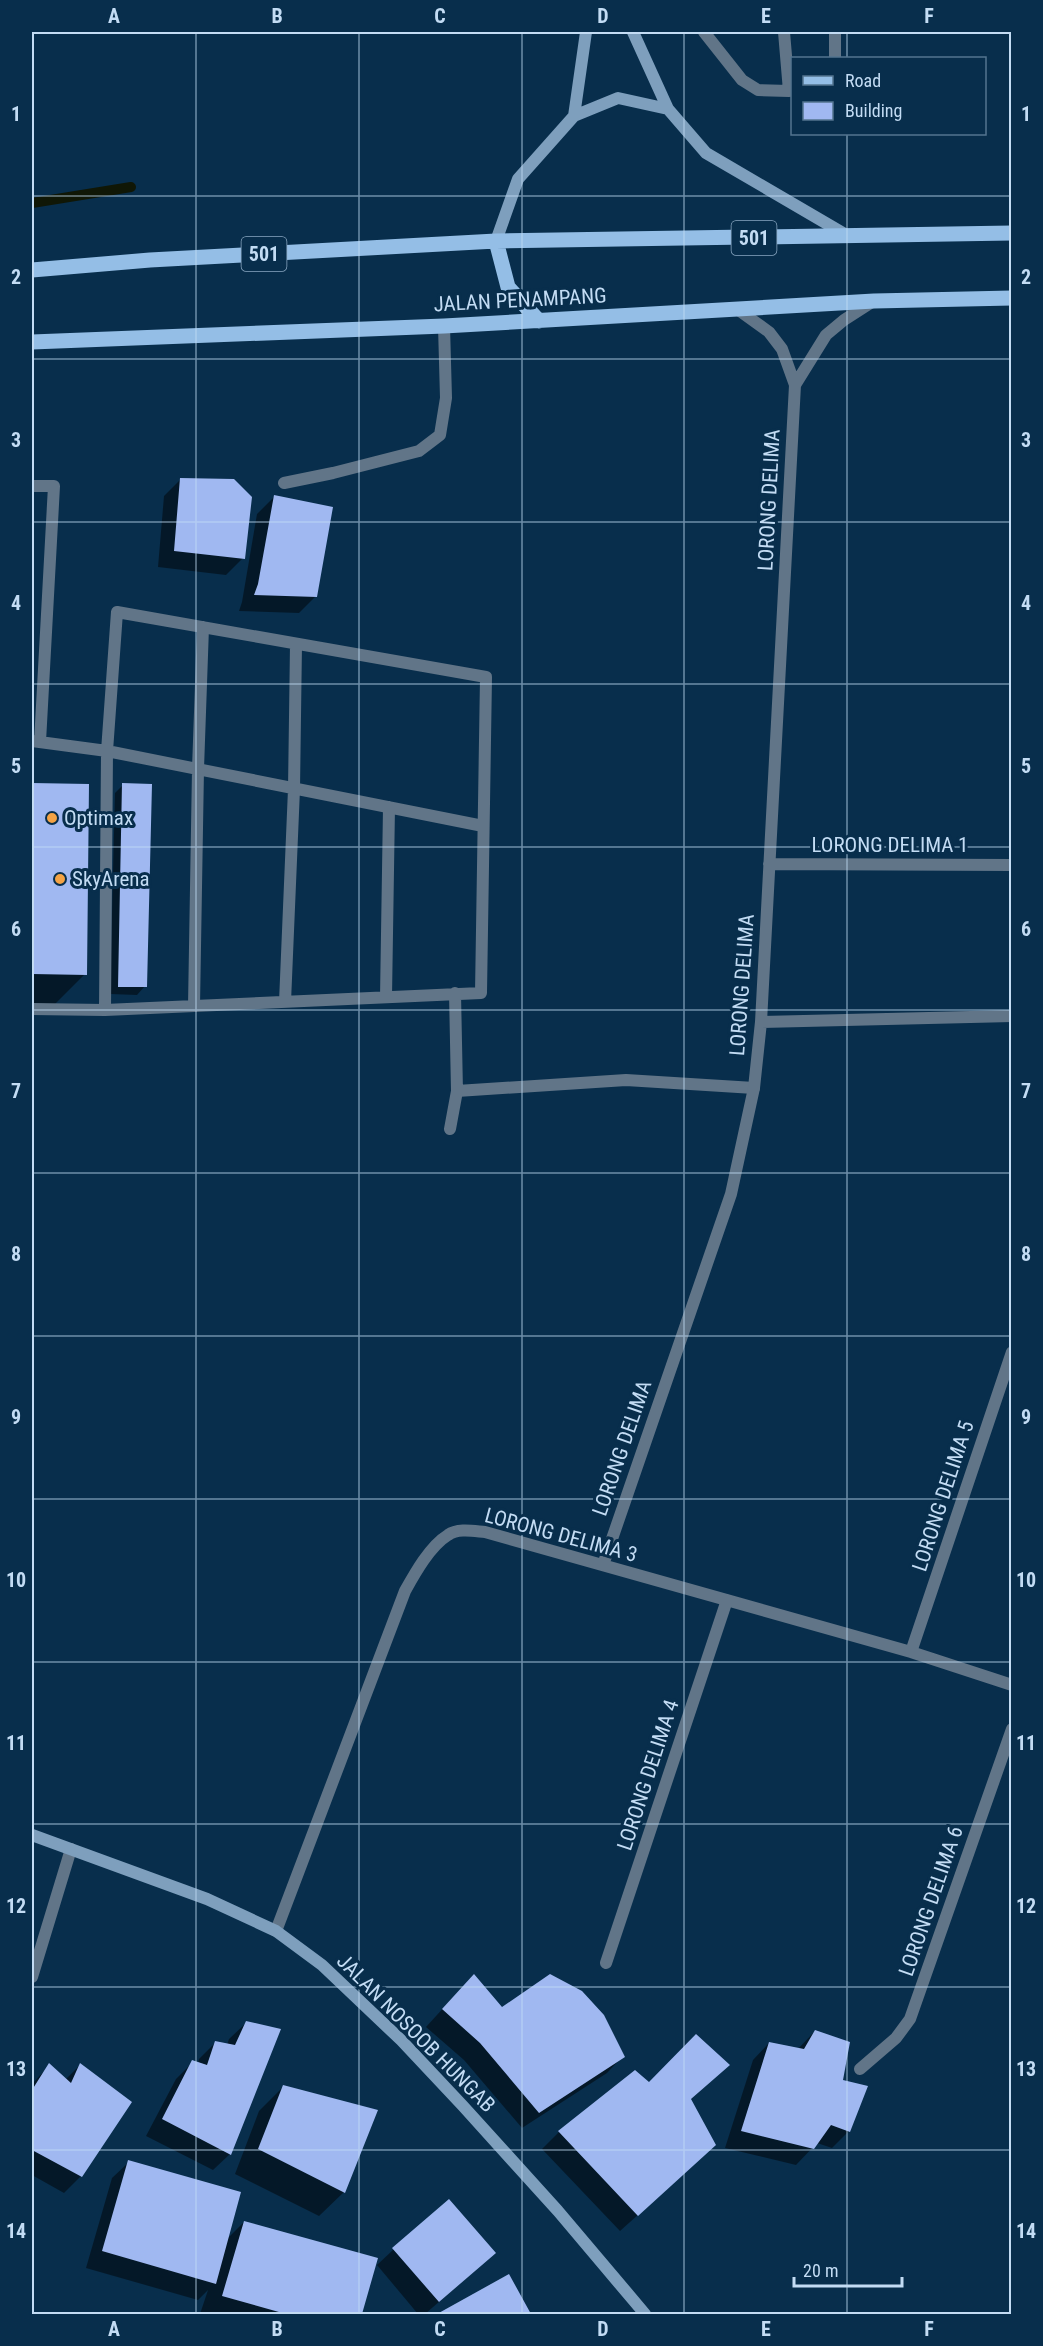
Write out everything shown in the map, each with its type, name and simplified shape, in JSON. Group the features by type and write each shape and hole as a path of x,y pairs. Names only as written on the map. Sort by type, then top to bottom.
{"main road":[{"path":"574,116 586,32"},
{"path":"633,32 668,109 706,153 848,237"},
{"path":"539,321 508,287 496,241 519,179 574,116 618,98 668,109"},
{"name":"501","path":"32,270 150,260 496,241 1011,233"},
{"name":"JALAN PENAMPANG","path":"32,342 444,326 874,301 1011,298"},
{"name":"JALAN NOSOOB HUNGAB","path":"32,1835 207,1899 276,1932 322,1965 401,2040 558,2211 645,2314"}],"street":[{"path":"704,32 742,80 758,90 789,92 784,32"},
{"path":"835,32 835,57"},
{"name":"LORONG DELIMA","path":"795,385 826,335 844,320 874,301"},
{"name":"LORONG DELIMA","path":"603,1565 731,1194 754,1088 761,1022 795,385 782,349 769,332 737,309"},
{"path":"284,483 419,451 440,435 446,398 444,326"},
{"path":"32,486 54,486 36,741 107,751 483,826"},
{"path":"32,1009 105,1010 481,993 486,677 117,612 107,751 105,1010"},
{"path":"194,1006 203,627"},
{"path":"285,1002 294,789 296,644"},
{"path":"386,997 389,807"},
{"name":"LORONG DELIMA 1","path":"769,864 1011,864"},
{"path":"450,1129 458,1091 455,993"},
{"path":"761,1022 1011,1016"},
{"path":"458,1091 626,1080 754,1088"},
{"name":"LORONG DELIMA 5","path":"911,1652 1011,1352"},
{"name":"LORONG DELIMA 3","path":"276,1932 405,1592 420,1564 448,1534 466,1530 485,1532 911,1652 1011,1685"},
{"name":"LORONG DELIMA 4","path":"606,1963 727,1600"},
{"name":"LORONG DELIMA 6","path":"860,2069 896,2038 910,2019 1011,1730"},
{"path":"32,1977 70,1849"}],"building":[{"path":"180,478 234,479 252,497 245,559 174,551"},
{"path":"274,495 333,507 317,597 254,595"},
{"name":"SkyArena","path":"32,783 89,784 87,975 32,974"},
{"path":"122,783 152,784 147,987 118,987"},
{"path":"474,1974 502,2007 550,1974 582,1991 604,2015 625,2057 539,2113 480,2043 442,2009"},
{"path":"246,2021 281,2029 231,2155 162,2119 192,2060 207,2065 215,2041 235,2045"},
{"path":"815,2030 850,2042 843,2080 868,2086 850,2132 831,2125 814,2149 741,2131 769,2042 804,2049"},
{"path":"696,2034 730,2065 691,2099 716,2145 638,2216 558,2131 635,2070 649,2082"},
{"path":"49,2063 71,2083 80,2063 132,2102 82,2177 32,2150 32,2090"},
{"path":"283,2085 378,2110 345,2193 258,2149"},
{"path":"128,2160 241,2192 216,2284 102,2251"},
{"path":"449,2199 496,2253 439,2302 392,2248"},
{"path":"244,2221 378,2258 362,2314 286,2314 222,2296"},
{"path":"509,2274 531,2314 437,2314"}],"waterway":[{"path":"32,203 131,187"}],"place":[{"name":"Optimax","path":"52,818"},
{"name":"SkyArena","path":"60,879"}]}
